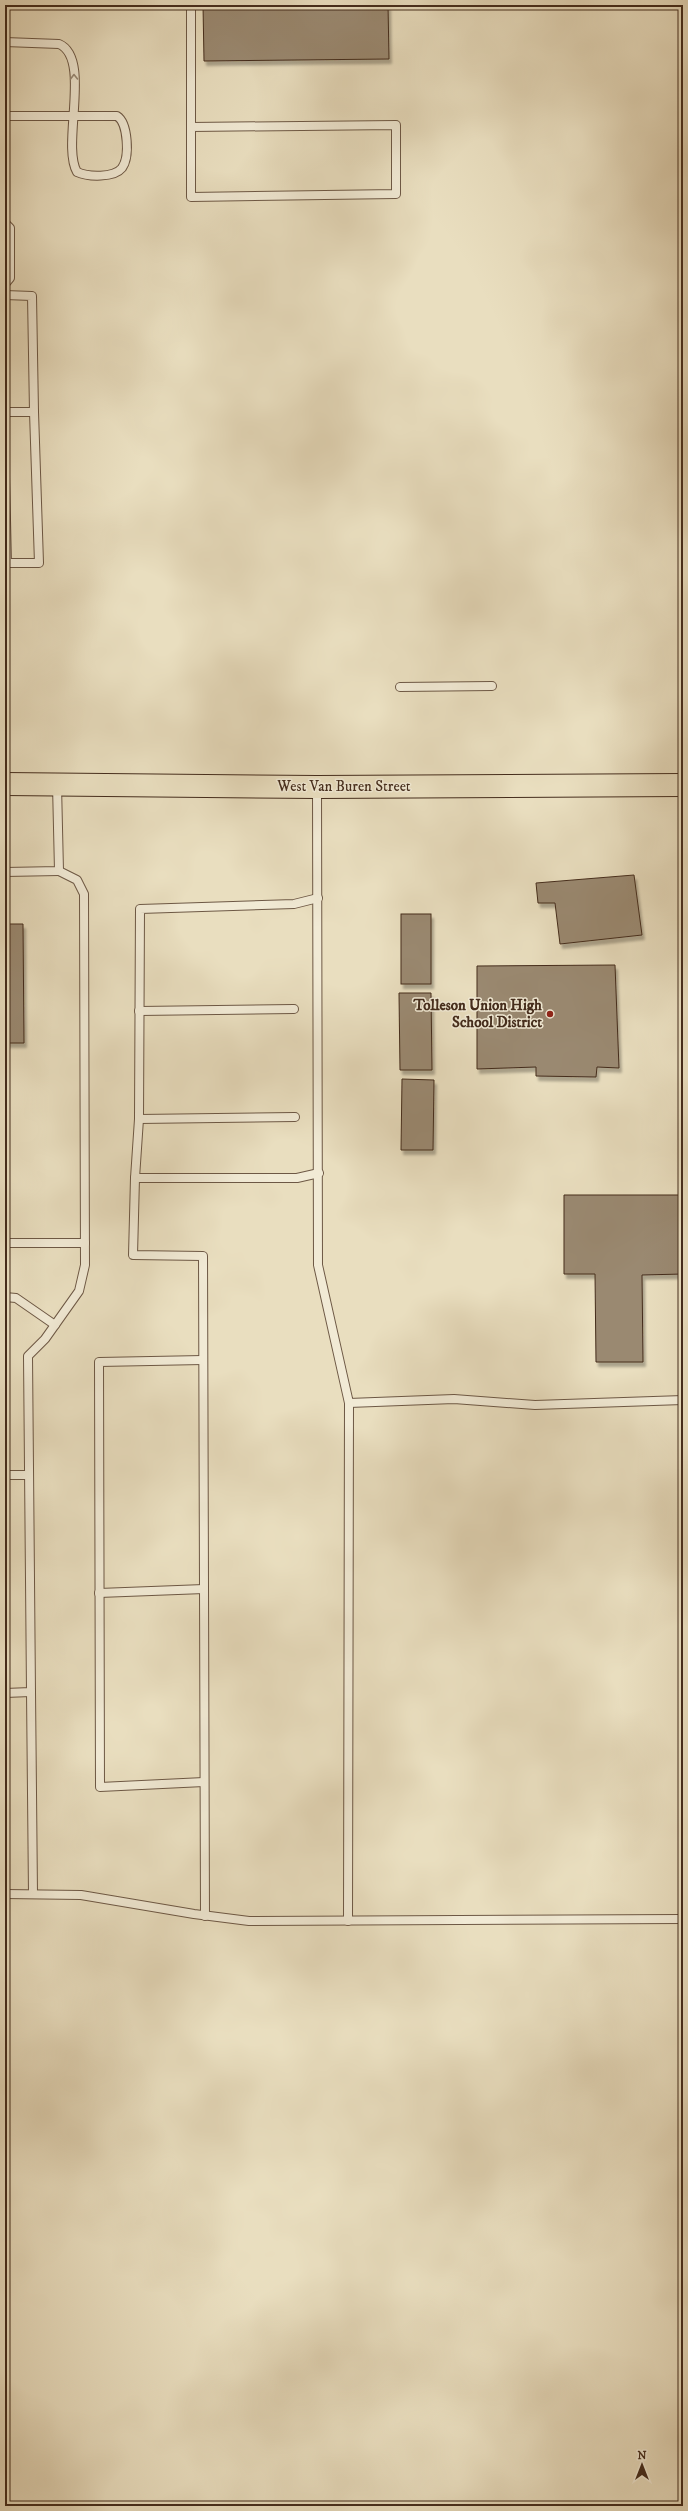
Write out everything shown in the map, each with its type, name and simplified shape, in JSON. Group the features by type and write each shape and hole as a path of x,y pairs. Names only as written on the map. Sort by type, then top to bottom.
{"main road":[{"name":"West Van Buren Street","path":"5,784 317,787 683,785"}],"lane":[{"path":"191,5 191,127 191,197 396,194 396,126 191,127"},
{"path":"5,42 46,42 65,46 73,62 74,116 73,161 77,172 84,175 105,175 115,173 122,168 126,160 126,126 123,119 117,116 74,116 5,116"},
{"path":"5,222 10,228 10,278 5,284"},
{"path":"5,295 32,296 39,563 6,563 5,477"},
{"path":"5,412 34,412"},
{"path":"400,687 492,686"},
{"path":"57,784 59,871"},
{"path":"317,787 318,1265 349,1403 348,1921"},
{"path":"5,872 59,871 77,880 84,894 85,1265 79,1291 55,1325 28,1356 33,1894"},
{"path":"205,1916 203,1256 133,1255 134,1178 139,1119 140,909 294,904 318,898"},
{"path":"139,1011 294,1009"},
{"path":"139,1119 295,1117"},
{"path":"134,1178 298,1178 319,1174"},
{"path":"5,1243 85,1243"},
{"path":"5,1297 16,1298 55,1325"},
{"path":"203,1360 99,1362 99,1593 100,1787 204,1782"},
{"path":"349,1403 454,1399 535,1405 683,1400"},
{"path":"5,1475 29,1475"},
{"path":"99,1593 204,1589"},
{"path":"5,1693 31,1692"},
{"path":"5,1894 81,1894 205,1916 249,1921 683,1919"}],"building":[{"path":"203,5 388,5 389,59 204,61"},
{"path":"634,875 642,935 560,944 555,903 538,903 536,883"},
{"path":"401,914 431,914 431,984 401,984"},
{"path":"5,924 23,924 24,1043 5,1043"},
{"name":"Tolleson Union High School District","path":"615,965 619,1068 597,1067 596,1077 536,1076 536,1067 477,1069 477,966"},
{"path":"399,993 431,993 432,1070 400,1070"},
{"path":"402,1079 434,1080 433,1150 401,1150"},
{"path":"564,1195 683,1195 683,1274 642,1275 643,1362 596,1362 595,1274 564,1274"}],"place":[{"name":"Tolleson Union High School District","path":"550,1014"}]}
